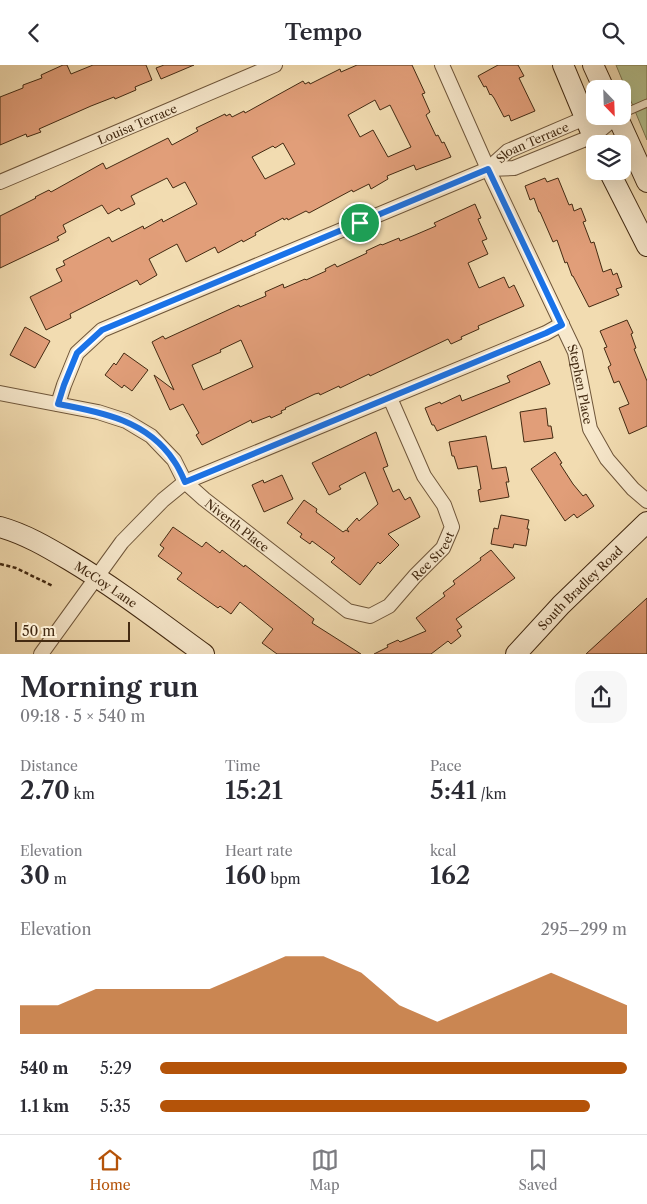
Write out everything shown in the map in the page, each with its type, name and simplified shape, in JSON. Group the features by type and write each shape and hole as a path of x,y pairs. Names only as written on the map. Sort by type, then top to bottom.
{"street":[{"name":"Louisa Terrace","path":"0,182 275,65"},
{"name":"Stephen Place","path":"442,65 488,169 575,352 590,429 606,459 632,489 647,501"},
{"path":"563,65 591,133"},
{"path":"593,65 600,80"},
{"name":"Sloan Terrace","path":"488,169 514,169 591,133 603,125"},
{"path":"620,125 647,182"},
{"name":"Sloan Terrace","path":"58,404 77,353 102,330 488,169 508,151 591,133"},
{"path":"614,180 647,247"},
{"path":"41,654 122,542 163,500 185,482 562,325"},
{"name":"Niverth Place","path":"0,393 98,411 126,421 151,436 174,461 185,482 204,499 348,611 370,617"},
{"name":"Ree Street","path":"370,617 389,606 443,548 452,527 444,505 424,476 390,398"},
{"name":"South Bradley Road","path":"516,654 561,605 647,522"},
{"name":"McCoy Lane","path":"0,527 16,532 97,577 204,654"}],"lane":[{"path":"631,110 647,103"}],"path":[{"path":"0,564 16,568 53,586"}],"green space":[{"path":"616,65 647,65 647,140 631,101 631,80 622,80"}],"building":[{"path":"67,65 71,74 93,65 146,65 152,80 135,87 136,90 91,106 39,129 41,132 27,137 26,134 0,145 0,97 23,88 23,85 42,78 41,75"},
{"path":"164,65 194,65 161,79 156,68"},
{"path":"357,65 412,65 425,93 422,94 430,112 426,115 436,136 438,135 442,143 444,142 451,157 416,170 414,165 387,176 388,179 371,189 369,184 353,192 352,190 309,213 306,211 288,220 283,218 255,233 256,235 243,242 242,240 218,253 215,247 186,262 177,244 149,259 157,275 140,285 137,280 70,314 71,318 46,330 30,297 62,281 56,269 65,265 63,261 109,237 112,242 143,226 144,229 162,219 163,222 197,204 185,182 173,188 167,178 131,196 135,204 121,211 119,208 108,214 102,205 63,225 66,232 57,237 59,240 0,268 0,216 49,190 51,192 103,163 106,169 168,138 172,145 198,131 196,128 225,114 226,116 230,114 232,117 244,111 245,113 303,81 305,84 309,82 310,84 340,69 341,72","holes":["375,100 380,110 390,105 411,147 388,157 373,130 360,137 348,115","283,143 295,164 265,179 252,157"]},
{"path":"498,65 518,65 524,76 519,78 535,111 511,121 509,115 504,117 494,98 490,95 486,86 484,87 478,76"},
{"path":"545,178 547,182 558,178 569,205 572,204 574,211 581,208 586,221 583,222 591,243 594,242 603,272 611,269 613,275 617,273 622,287 616,289 619,295 589,307 572,276 567,262 565,263 557,240 553,242 534,198 530,200 525,186"},
{"path":"475,204 481,218 478,219 487,239 482,241 488,254 468,263 479,288 504,277 509,288 514,285 524,306 478,326 479,329 451,344 448,339 370,376 369,374 320,395 319,393 315,394 285,408 281,411 282,413 271,418 270,416 252,423 251,420 202,445 196,435 199,433 183,404 170,410 154,375 174,390 152,342 163,336 165,339 239,305 240,307 266,296 265,292 283,284 284,288 326,271 325,269 335,264 337,267 381,244 399,238 400,241 415,235 436,226 434,223","holes":["241,340 253,367 203,390 192,365 221,352 220,350"]},
{"path":"627,320 633,333 631,334 636,348 634,349 647,381 647,426 629,434 619,408 629,404 619,381 614,383 608,367 611,365 604,348 607,347 600,331"},
{"path":"25,327 50,341 35,368 10,355"},
{"path":"124,353 148,370 132,391 124,385 122,388 105,375 114,363 116,365"},
{"path":"540,361 550,384 437,431 434,425 432,425 425,408 440,402 441,404 460,395 462,401 510,382 507,376"},
{"path":"546,408 548,426 551,426 553,438 524,442 520,412"},
{"path":"376,432 388,466 383,468 393,492 399,489 405,500 410,497 420,517 388,534 399,545 380,564 378,562 360,585 331,562 335,558 312,541 310,544 300,537 302,534 287,523 304,500 317,509 316,512 343,532 346,530 349,532 347,529 357,518 359,521 378,504 365,472 339,486 341,489 329,495 312,463"},
{"path":"486,436 492,469 506,467 509,497 480,502 478,490 481,489 477,466 458,469 454,456 452,456 449,442"},
{"path":"555,452 562,463 560,464 573,484 583,496 586,494 594,506 577,518 574,514 565,521 531,469"},
{"path":"282,475 293,499 264,512 252,485 263,480 264,483"},
{"path":"501,515 529,520 526,546 514,544 513,548 491,544 494,528 498,529"},
{"path":"173,527 202,547 206,542 220,553 222,550 244,567 245,565 314,619 312,623 361,654 277,654 262,643 273,629 240,602 231,614 220,606 218,608 177,579 182,573 158,556 164,548 160,545"},
{"path":"491,550 515,578 456,619 462,627 457,630 461,636 451,644 448,641 431,654 374,654 398,640 400,642 426,631 416,618 445,596 443,593 455,584 453,581"},
{"path":"647,598 647,654 586,654"}],"route":[{"path":"488,169 562,325 185,482 174,461 151,436 126,421 98,411 58,404 77,353 102,330 360,223 488,169"}]}
